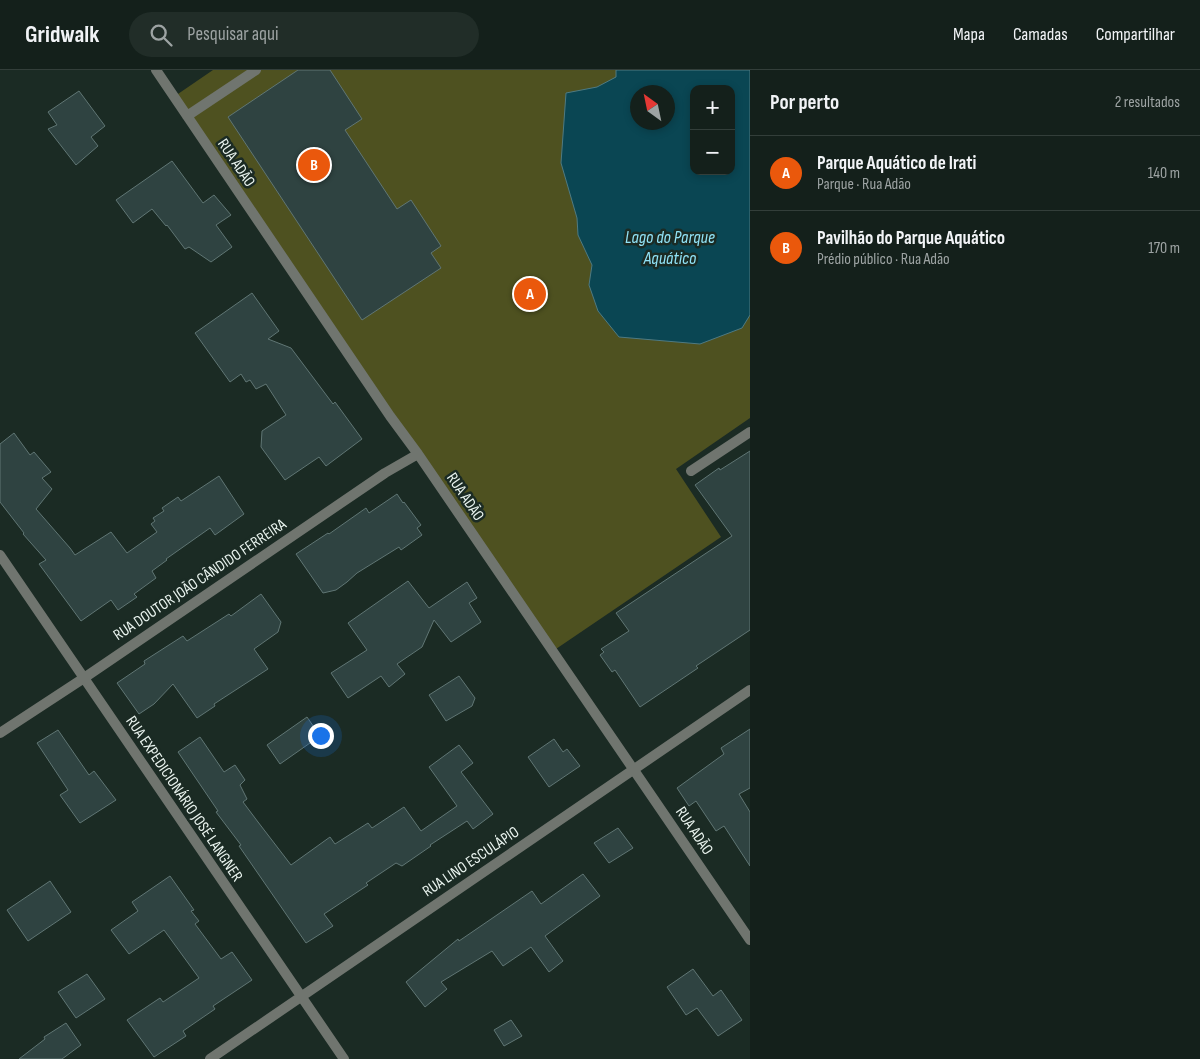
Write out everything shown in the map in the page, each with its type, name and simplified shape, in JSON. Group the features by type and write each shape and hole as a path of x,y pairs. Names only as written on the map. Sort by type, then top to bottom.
{"street":[{"name":"RUA ADÃO","path":"156,70 390,416 418,454 750,940"},
{"path":"186,116 256,70"},
{"path":"691,471 750,432"},
{"name":"RUA DOUTOR JOÃO CÂNDIDO FERREIRA","path":"0,733 84,678 385,472 418,454"},
{"name":"RUA EXPEDICIONÁRIO JOSÉ LANGNER","path":"0,555 344,1059"},
{"name":"RUA LINO ESCULÁPIO","path":"210,1059 750,690"}],"green space":[{"path":"213,70 750,70 750,418 676,469 721,537 553,651 175,96"}],"water":[{"name":"Lago do Parque Aquático","path":"616,70 750,70 750,315 742,328 700,344 619,337 598,311 589,285 592,265 578,235 577,218 561,163 566,93 597,87 616,77"}],"building":[{"path":"298,70 330,70 362,119 345,130 397,209 411,200 441,246 431,253 441,268 362,320 228,117"},
{"path":"79,91 105,126 91,137 98,146 76,165 48,129 57,125 48,112"},
{"path":"172,161 203,203 214,195 231,215 216,225 232,247 211,262 189,247 185,249 152,209 133,223 116,200"},
{"path":"252,293 279,331 268,339 291,348 362,439 326,466 319,457 285,480 261,447 262,431 286,415 266,384 256,389 250,380 246,382 241,374 230,382 195,333"},
{"path":"14,433 30,455 34,452 51,472 42,478 52,489 36,509 75,555 111,532 127,553 157,532 151,524 155,521 153,518 164,511 162,508 178,497 181,501 219,476 244,514 215,535 210,528 166,559 152,571 156,578 134,594 137,597 118,610 111,600 81,621 39,564 46,560 23,534 0,502 0,444"},
{"path":"750,451 750,630 640,707 615,670 612,672 600,655 604,652 601,649 629,631 616,613 732,536 695,485 719,468 720,470"},
{"path":"397,494 421,525 417,528 422,535 401,550 399,547 357,573 336,590 323,593 296,554 366,508 369,513"},
{"path":"408,581 429,608 467,582 477,598 469,603 481,622 451,642 434,620 422,647 397,664 405,674 389,687 381,676 348,698 331,673 367,650 348,623"},
{"path":"261,594 281,622 278,632 254,649 268,669 214,704 215,706 197,718 173,684 154,704 139,714 117,683 145,664 144,661 183,636 187,641 229,614 231,616"},
{"path":"459,676 475,698 472,706 446,721 429,695"},
{"path":"307,717 320,736 280,764 267,745"},
{"path":"750,729 750,788 739,794 750,812 750,866 724,826 716,831 696,801 689,806 677,788 724,754 721,748"},
{"path":"58,730 89,775 94,771 116,800 80,823 60,795 68,790 37,743"},
{"path":"200,737 224,772 235,765 245,780 240,785 247,799 243,802 291,865 330,837 335,844 368,823 372,828 404,807 421,831 457,806 429,767 459,745 473,763 461,772 493,814 473,829 467,821 402,866 396,863 366,883 368,885 324,914 333,926 306,943 239,846 241,845 216,812 218,811 178,752"},
{"path":"554,739 563,752 567,749 580,766 549,787 528,757"},
{"path":"618,828 633,848 609,863 594,843"},
{"path":"583,874 600,896 545,936 563,961 549,972 531,947 503,966 492,951 441,982 447,989 425,1007 406,982 458,939 459,941 532,891 541,904"},
{"path":"170,876 194,910 191,911 199,921 195,924 221,959 232,952 252,980 213,1006 215,1009 183,1031 186,1036 154,1057 127,1020 160,998 163,1002 199,978 164,930 129,954 111,930 138,911 132,902"},
{"path":"50,881 71,912 28,941 7,910"},
{"path":"693,969 713,996 721,990 742,1020 718,1036 697,1008 686,1015 667,987"},
{"path":"87,974 105,999 76,1018 58,992"},
{"path":"511,1020 522,1036 504,1046 494,1030"},
{"path":"66,1023 81,1045 62,1059 19,1059 45,1039 44,1037"}],"place":[{"name":"Pavilhão do Parque Aquático","path":"314,165"},
{"name":"Parque Aquático de Irati","path":"530,294"}]}
